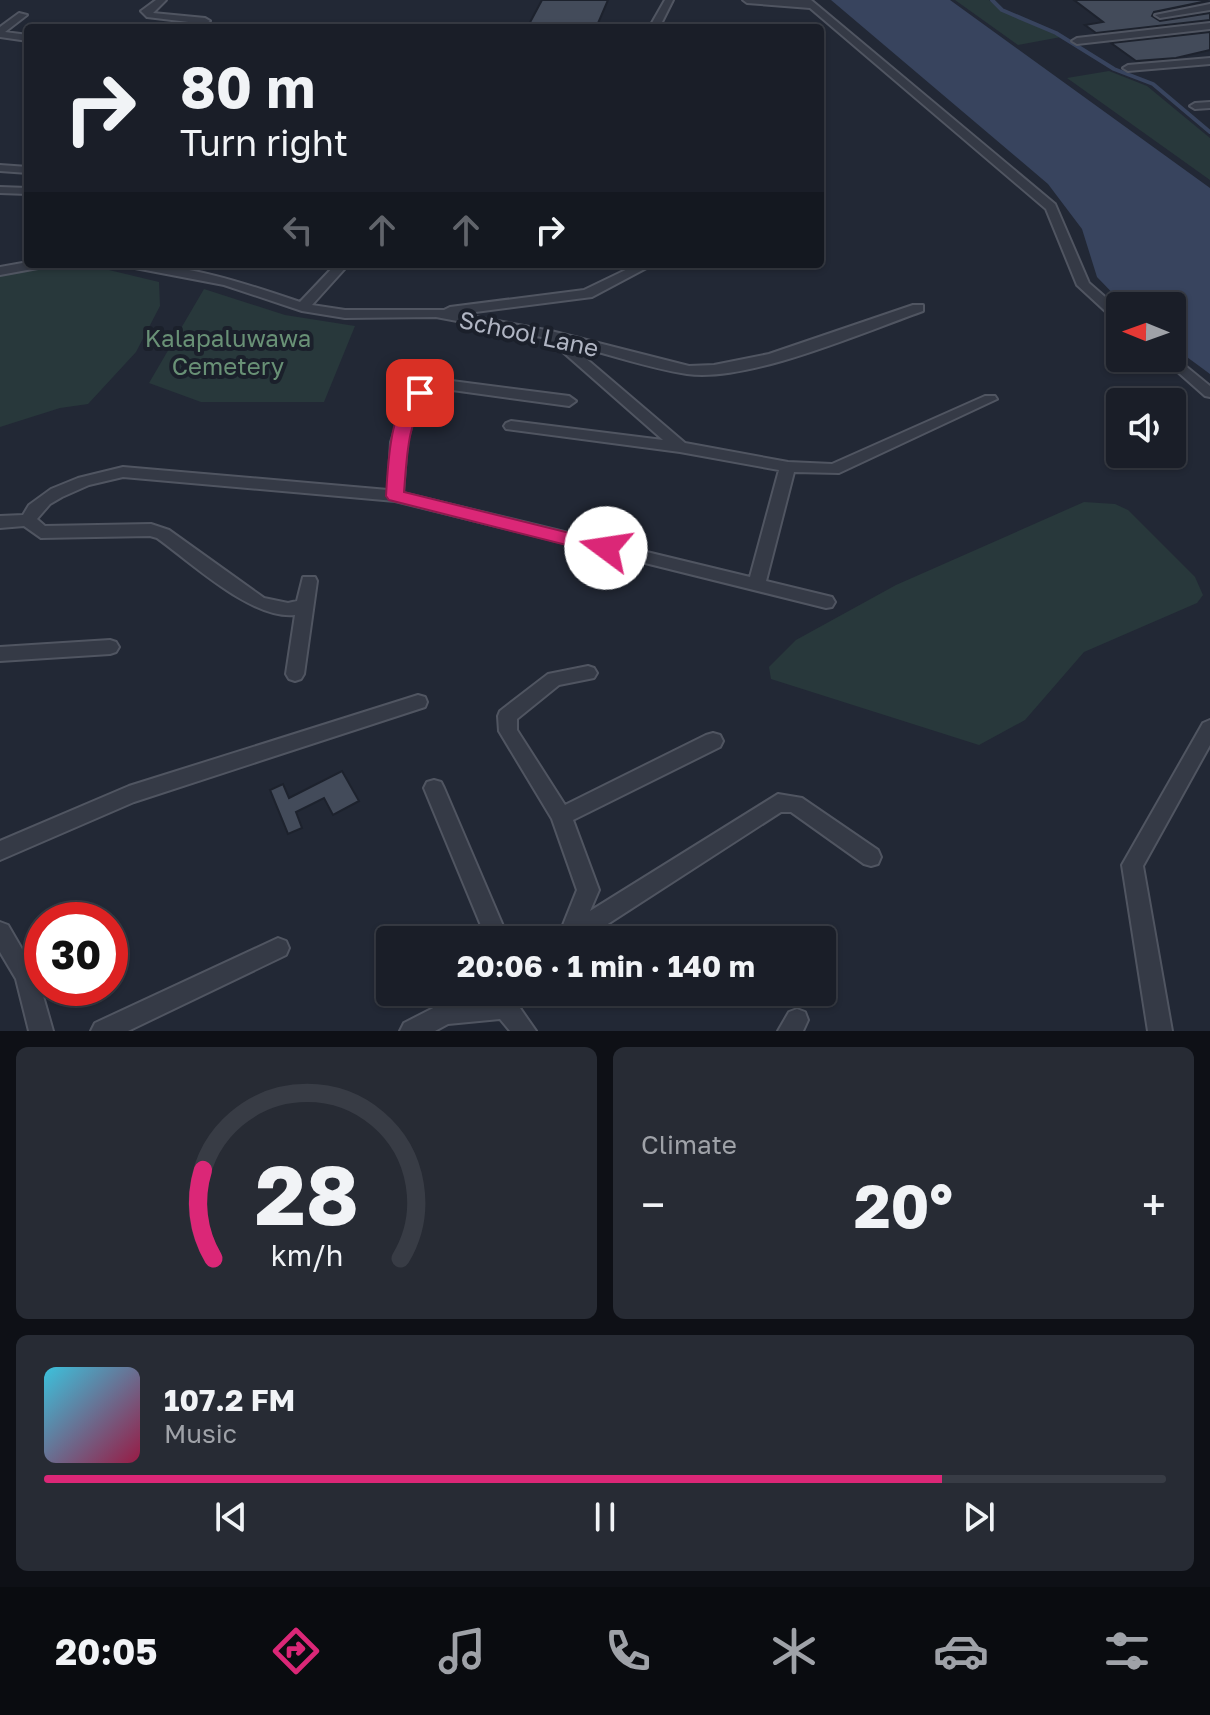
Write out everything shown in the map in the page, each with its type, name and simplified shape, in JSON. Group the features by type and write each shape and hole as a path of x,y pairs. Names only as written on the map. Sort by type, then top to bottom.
{"street":[{"path":"162,0 146,11 150,15 205,21"},
{"path":"656,24 669,0"},
{"path":"747,0 808,2 1051,207 1083,285 1106,305"},
{"path":"1160,15 1210,7"},
{"path":"0,32 22,15"},
{"path":"1077,41 1210,26"},
{"path":"0,32 24,37"},
{"path":"1128,68 1210,61"},
{"path":"1195,106 1210,105"},
{"path":"0,168 24,170"},
{"path":"0,190 24,191"},
{"path":"0,271 24,267"},
{"name":"School Lane","path":"155,268 227,282 302,307 345,314 436,313 551,335 689,370 707,371 767,358 918,308"},
{"path":"302,307 339,268"},
{"path":"436,313 587,294 640,268"},
{"path":"551,335 680,447"},
{"path":"1185,372 1210,393"},
{"path":"395,496 399,442 410,405 420,393 444,384 569,401"},
{"path":"511,426 680,447 788,467 834,469 990,399"},
{"path":"756,586 788,467"},
{"path":"28,520 32,511 59,492 95,478 123,472 395,496 826,602"},
{"path":"0,522 28,520 41,532 151,530 163,534 259,603 288,609 305,607"},
{"path":"295,674 309,581"},
{"path":"0,654 110,647"},
{"path":"572,926 588,890 561,816 508,731 507,716 554,679 588,673"},
{"path":"0,851 129,795 418,702"},
{"path":"1160,1031 1132,865 1210,728"},
{"path":"561,816 713,741"},
{"path":"434,788 492,926"},
{"path":"584,926 778,803 795,804 871,857"},
{"path":"0,932 26,975 41,1031"},
{"path":"103,1031 278,948"},
{"path":"412,1031 445,1013 474,1006"},
{"path":"518,1006 524,1031"}],"green space":[{"path":"955,0 989,0 1000,10 1061,37 1018,45"},
{"path":"1109,71 1147,86 1210,138 1210,180 1067,78"},
{"path":"39,268 109,270 159,282 160,306 136,352 88,404 60,408 0,427 0,276"},
{"name":"Kalapaluwawa Cemetery","path":"204,289 285,315 355,326 324,402 201,402 149,383"},
{"path":"1084,502 1115,504 1128,510 1195,577 1203,595 1197,603 1084,652 1025,720 979,745 771,679 769,667 796,640 896,585"}],"water":[{"path":"831,0 950,0 1210,188 1210,374 1186,356 1186,292 1111,292 1097,277 1082,229 1048,184"}],"building":[{"path":"542,0 608,0 598,24 529,24"},
{"path":"1074,0 1205,0 1154,12 1152,16 1160,21 1210,13 1210,20 1096,33 1085,25 1103,22"},
{"path":"1210,32 1210,50 1176,58 1136,61 1111,43"},
{"path":"342,771 359,801 333,815 324,798 296,812 302,828 288,834 270,790 283,784 289,798"}],"waterway":[{"path":"992,0 1002,10 1056,33 1114,69 1153,84 1210,132"}],"route":[{"path":"420,393 410,405 399,442 395,496 606,548"}]}
